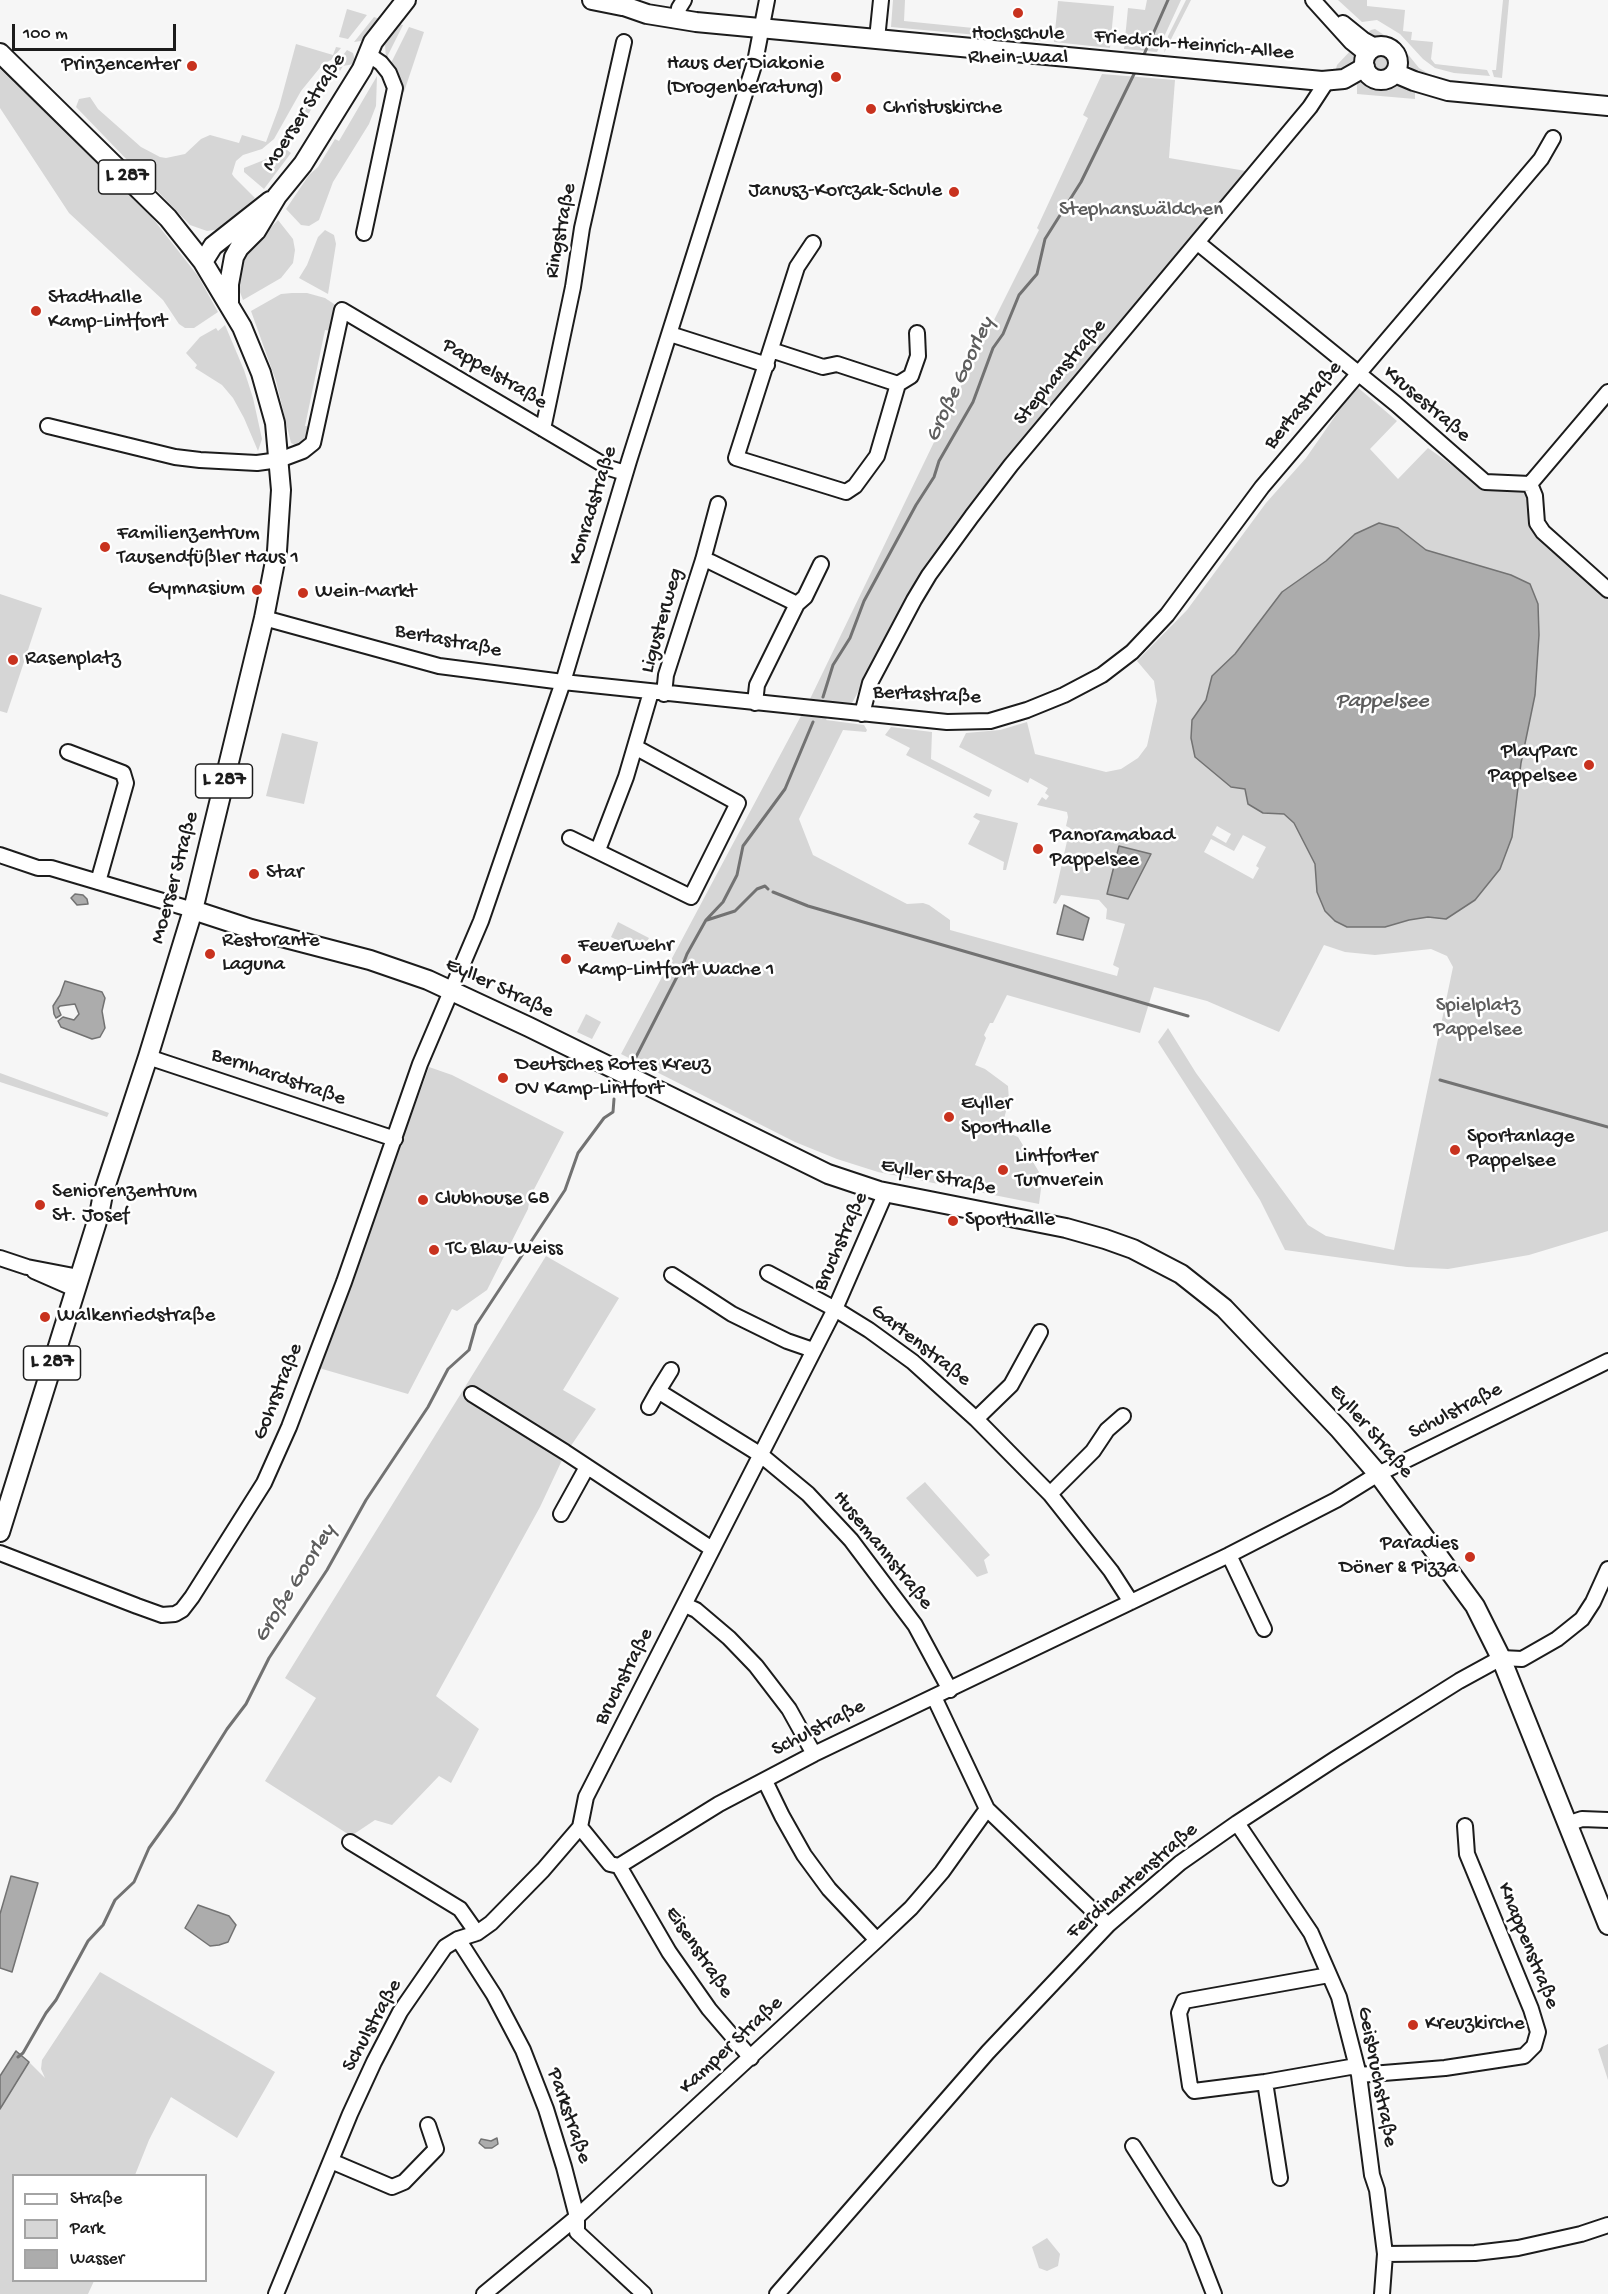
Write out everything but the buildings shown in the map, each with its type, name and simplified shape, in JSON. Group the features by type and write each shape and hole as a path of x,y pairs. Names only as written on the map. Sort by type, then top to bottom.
{"main road":[{"name":"Moerser Straße","path":"203,262 219,258 239,248 256,231 277,196 303,164 326,128 369,55 378,34 405,0"},
{"name":"Moerser Straße","path":"369,55 414,0"},
{"name":"Friedrich-Heinrich-Allee","path":"592,0 618,3 648,14 677,20 1327,81 1344,79 1369,56"},
{"path":"1381,45 1391,48 1395,52 1397,68 1387,79 1377,79 1369,75 1369,56 1381,45"},
{"name":"L 287","path":"0,53 176,226 203,262"},
{"path":"1397,68 1434,87 1461,92 1608,106"},
{"name":"Moerser Straße","path":"203,262 213,246 277,196"},
{"name":"Moerser Straße","path":"176,226 207,237 232,230"},
{"name":"Moerser Straße","path":"229,305 230,268 239,248"},
{"name":"Moerser Straße","path":"0,1532 83,1237 103,1194 193,910 264,618 277,551 281,498 279,460 267,392 250,346 203,262"},
{"name":"Eyller Straße","path":"193,910 221,921 392,967 452,991 818,1169 886,1192 1056,1226 1105,1239 1133,1249 1181,1274 1224,1308 1319,1407 1378,1474 1475,1606 1501,1658 1608,1925"},
{"name":"Moerser Straße","path":"0,1499 72,1282"}],"street":[{"path":"677,20 679,8 684,0"},
{"path":"761,27 767,0"},
{"path":"877,39 881,0"},
{"path":"1316,3 1369,56"},
{"name":"Konradstraße","path":"452,991 481,921 563,682 625,473 755,62 761,27"},
{"name":"Ringstraße","path":"543,429 573,287 582,228 624,42"},
{"name":"Moerser Straße","path":"364,233 395,88 389,73 381,63 369,55"},
{"name":"Stephanstraße","path":"862,714 870,683 929,575 1011,465 1198,243 1314,102 1327,81"},
{"name":"Bertastraße","path":"264,618 439,666 563,682 755,704 947,722 990,720 1027,710 1064,695 1102,675 1132,652 1167,615 1262,487 1540,159 1553,138"},
{"path":"813,243 797,267 736,458 846,492 855,486 877,456 898,384 911,376 918,356 917,333"},
{"name":"Krusestraße","path":"1198,243 1396,405 1485,482 1530,484"},
{"name":"Pappelstraße","path":"279,460 303,451 313,443 342,310 609,468 625,473"},
{"path":"670,334 767,365"},
{"path":"771,350 823,367 837,364 898,384"},
{"path":"1608,392 1530,484 1535,495 1538,522 1543,532 1608,590"},
{"path":"48,426 175,457 257,463 279,460"},
{"name":"Ligusterweg","path":"598,850 635,747 666,675 703,560 718,504"},
{"name":"Ligusterweg","path":"703,560 797,604"},
{"path":"755,704 757,685 797,604 805,597 821,564"},
{"path":"570,838 691,897 738,804 635,747"},
{"path":"68,752 123,772 126,783 98,882"},
{"path":"0,855 38,868 51,868 193,910"},
{"name":"Gohrstraße","path":"0,1553 162,1615 175,1614 183,1610 264,1483 292,1418 395,1139 420,1064 452,991"},
{"name":"Bernhardstraße","path":"148,1057 395,1139"},
{"name":"Bruchstraße","path":"580,1827 586,1797 686,1605 712,1548 835,1309 886,1192"},
{"path":"0,1258 72,1282"},
{"name":"Bruchstraße","path":"768,1273 835,1309"},
{"path":"672,1275 732,1314 787,1341 813,1350"},
{"name":"Gartenstraße","path":"835,1309 913,1362 976,1419 1050,1494 1111,1571 1131,1602"},
{"name":"Gartenstraße","path":"976,1419 1011,1385 1040,1332"},
{"name":"Schulstraße","path":"619,1866 719,1804 814,1754 1229,1556 1336,1500 1378,1474 1608,1361"},
{"path":"649,1407 671,1370"},
{"path":"658,1391 761,1455"},
{"path":"472,1394 566,1452 712,1548"},
{"path":"1050,1494 1093,1451 1107,1430 1123,1416"},
{"name":"Husemannstraße","path":"761,1455 808,1494 851,1540 915,1625 950,1690"},
{"path":"561,1514 587,1467"},
{"path":"1229,1556 1264,1629"},
{"name":"Ferdinantenstraße","path":"777,2294 988,2052 1108,1925 1180,1863 1237,1823 1453,1685 1501,1658 1522,1659 1557,1639 1578,1624 1593,1602 1608,1569"},
{"path":"686,1605 696,1610 729,1638 756,1666 789,1709 814,1754"},
{"path":"934,1697 987,1809 1108,1925"},
{"path":"765,1781 804,1855 829,1888 877,1940"},
{"name":"Kamper Straße","path":"483,2294 577,2217 877,1940 942,1872 987,1809"},
{"path":"1567,1824 1582,1819 1608,1820"},
{"name":"Geisbruchstraße","path":"1237,1823 1311,1933 1338,1997 1357,2071 1372,2175 1377,2190 1385,2254 1382,2294"},
{"name":"Knappenstraße","path":"1329,1975 1184,2001 1179,2013 1190,2086 1194,2091 1357,2071 1445,2068 1524,2056 1534,2046 1538,2032 1531,2009 1467,1854 1465,1826"},
{"path":"580,1827 610,1864 619,1866"},
{"name":"Schulstraße","path":"276,2294 330,2161 374,2062 400,2012 445,1947 458,1939 477,1933 491,1923 543,1870 580,1827"},
{"path":"350,1842 460,1909 477,1933"},
{"name":"Eisenstraße","path":"619,1866 669,1952 709,2009 751,2058"},
{"name":"Parkstraße","path":"458,1939 494,1995 523,2050 546,2109 577,2217 577,2232 644,2294"},
{"path":"1265,2082 1280,2178"},
{"path":"330,2161 392,2187 404,2182 436,2149 428,2125"},
{"path":"1133,2146 1193,2240 1214,2294"},
{"path":"1385,2254 1475,2253 1518,2248 1581,2234 1608,2225"}],"green space":[{"path":"893,0 905,0 904,21 1043,35 1042,41 891,27"},
{"path":"1147,0 1181,0 1157,52 1124,49 1128,8 1145,10"},
{"path":"1186,0 1191,0 1164,53 1168,36"},
{"path":"1338,0 1367,0 1367,6 1405,10 1403,31 1412,32 1411,40 1433,42 1431,59 1435,64 1487,70 1490,76 1454,73 1435,68 1423,59 1400,34 1377,20 1362,22"},
{"path":"1503,0 1509,0 1502,78 1494,77 1492,70 1496,70"},
{"path":"1058,1 1114,6 1110,48 1054,42"},
{"path":"347,9 367,15 348,39 339,37"},
{"path":"374,17 383,20 368,40 354,42"},
{"path":"399,24 403,25 386,59 385,44"},
{"path":"409,27 424,32 404,92 399,91 390,65"},
{"path":"1375,29 1402,47 1419,68 1429,74 1451,80 1451,83 1435,80 1413,70 1406,62 1400,48 1392,41 1364,36"},
{"path":"296,44 333,55 336,47 341,48 331,60 323,64 301,91 274,139 262,149 243,155 236,161 232,174 255,198 221,229 207,231 190,225 76,107 79,99 90,97 98,109 141,147 160,157 185,154 201,139 210,135 239,143 242,135 266,142 279,107"},
{"path":"1353,48 1354,62 1335,73 1337,65"},
{"path":"347,50 353,53 354,64 343,66 340,71 336,64"},
{"path":"1382,55 1388,57 1390,63 1388,69 1382,71 1376,69 1374,63 1376,57"},
{"path":"0,69 143,206 198,276 218,312 194,328 185,328 179,324 163,300 69,213 0,108"},
{"path":"332,70 334,71 287,150 291,153 264,189 244,172 244,168 264,160 283,146 309,98"},
{"path":"1102,74 1175,80 1169,158 1246,171 1085,365 966,514 911,596 852,703 835,702 826,720 864,725 867,730 866,732 843,730 799,819 813,855 907,904 929,905 950,920 950,930 1117,976 1119,968 1113,965 1125,924 1106,919 1107,909 1099,900 1061,895 1056,904 1053,903 1070,828 1066,826 1067,812 1037,805 1042,797 1046,800 1049,796 1045,793 1048,788 1030,778 1028,783 959,747 966,733 1000,730 1027,722 1035,754 1106,772 1121,769 1138,758 1147,746 1157,701 1154,681 1137,661 1187,610 1266,503 1306,458 1356,386 1397,421 1370,449 1398,479 1428,448 1478,484 1491,490 1524,491 1539,533 1608,599 1608,1231 1529,1255 1448,1269 1407,1267 1285,1250 1260,1200 1158,1042 1168,1028 1196,1073 1308,1225 1326,1236 1394,1250 1453,967 1447,956 1431,949 1375,955 1345,952 1324,945 1279,1032 1207,1001 1154,987 1140,1033 1007,995 993,1023 990,1023 984,1035 986,1038 975,1065 985,1069 1008,1086 1009,1100 1001,1130 1018,1137 1039,1172 1042,1181 1039,1204 878,1172 837,1159 795,1142 621,1054 810,699 1039,230 1037,228 1088,118 1083,115","holes":["1217,826 1231,834 1226,843 1212,835","1243,835 1266,847 1256,866 1259,868 1253,879 1204,852 1211,839 1234,851"]},
{"path":"377,76 376,106 369,124 333,182 319,220 309,226 301,225 286,209 309,175 318,167 335,139 339,141"},
{"path":"1357,82 1382,85 1395,82 1415,89 1415,99 1357,94"},
{"path":"278,220 293,239 295,250 293,263 281,278 243,300 235,279 243,257"},
{"path":"325,230 334,235 336,244 328,294 299,278 318,237"},
{"path":"307,293 325,298 337,309 332,331 325,330 305,426 312,427 309,437 299,447 291,443 276,381 251,311 281,294"},
{"path":"225,325 253,398 262,439 258,451 233,398 222,385 195,368 197,365 186,353 200,337 216,328 218,331"},
{"name":"Rasenplatz","path":"0,594 42,608 7,713 0,711"},
{"path":"891,727 932,732 931,759 992,790 989,797 906,755 910,748 885,735"},
{"path":"282,733 318,742 304,804 266,796"},
{"path":"976,813 1018,823 1006,870 1003,870 1004,862 968,844 980,821 973,817"},
{"path":"618,922 649,938 641,952 611,937"},
{"path":"586,1014 601,1022 592,1039 577,1032"},
{"name":"TC Blau-Weiss","path":"429,1067 452,1075 564,1132 530,1197 528,1209 487,1290 457,1311 452,1309 408,1394 319,1368"},
{"path":"0,1073 109,1113 107,1117 0,1082"},
{"path":"546,1256 619,1298 563,1390 596,1409 564,1456 540,1507 436,1696 479,1729 451,1783 439,1776 392,1825 375,1820 351,1836 265,1781 316,1698 285,1678"},
{"path":"925,1482 990,1555 984,1560 988,1573 977,1577 906,1498"},
{"path":"100,1972 275,2072 237,2138 171,2097 149,2140 135,2174 12,2174 12,2282 94,2282 88,2294 0,2294 0,2109 29,2062 45,2078 41,2069 42,2060"},
{"path":"1608,2044 1608,2080 1598,2049"},
{"path":"1047,2238 1060,2254 1058,2266 1047,2271 1039,2268 1032,2247"}],"water":[{"name":"Pappelsee","path":"1379,523 1398,528 1426,550 1511,575 1530,584 1538,604 1539,635 1535,695 1521,763 1512,837 1500,869 1475,900 1446,919 1428,917 1385,927 1347,927 1335,921 1325,911 1317,892 1315,864 1294,823 1284,814 1263,813 1248,804 1245,789 1231,787 1195,757 1191,738 1192,720 1206,700 1212,676 1235,654 1282,592 1326,561 1355,534"},
{"path":"1119,846 1151,854 1128,899 1107,894"},
{"path":"75,894 83,895 88,904 77,905 71,898"},
{"path":"1064,905 1089,918 1083,940 1057,934"},
{"path":"65,981 102,992 105,998 102,1011 105,1028 100,1037 92,1039 61,1027 58,1021 63,1017 74,1020 79,1014 75,1004 60,1006 58,1008 61,1015 56,1018 54,1014 53,1006"},
{"path":"11,1876 38,1883 12,1972 0,1968 0,1914"},
{"path":"198,1905 229,1916 236,1925 228,1942 210,1946 185,1928"},
{"path":"16,2051 29,2062 0,2109 0,2076"},
{"path":"497,2138 498,2144 492,2148 485,2148 479,2143 481,2139 491,2141"}],"waterway":[{"path":"1142,59 1168,0"},
{"name":"Große Goorley","path":"823,697 833,665 850,638 864,601 916,505 934,477 939,461 973,402 993,348 1003,334 1019,295 1037,274 1045,239 1081,182 1136,70"},
{"name":"Große Goorley","path":"636,1057 687,954 706,920 723,902 737,875 743,846 785,789 813,722"},
{"path":"707,920 735,911 757,889 765,886 768,889"},
{"path":"773,892 808,906 1188,1016"},
{"path":"1440,1080 1608,1127"},
{"name":"Große Goorley","path":"18,2057 23,2053 56,2000 88,1941 103,1925 115,1900 134,1882 149,1848 246,1704 269,1658 327,1570 366,1500 428,1407 448,1369 469,1350 476,1325 565,1190 578,1153 604,1118 613,1112 614,1099"}],"place":[{"name":"Hochschule Rhein-Waal","path":"1018,13"},
{"name":"Prinzencenter","path":"192,66"},
{"name":"Haus der Diakonie (Drogenberatung)","path":"836,77"},
{"name":"Christuskirche","path":"871,109"},
{"name":"Janusz-Korczak-Schule","path":"954,192"},
{"name":"Stadthalle Kamp-Lintfort","path":"36,311"},
{"name":"Familienzentrum Tausendfüßler Haus 1","path":"105,547"},
{"name":"Gymnasium","path":"257,590"},
{"name":"Wein-Markt","path":"303,593"},
{"name":"Rasenplatz","path":"13,660"},
{"name":"PlayParc Pappelsee","path":"1589,765"},
{"name":"Panoramabad Pappelsee","path":"1038,849"},
{"name":"Star","path":"254,874"},
{"name":"Restorante Laguna","path":"210,954"},
{"name":"Feuerwehr Kamp-Lintfort Wache 1","path":"566,959"},
{"name":"Deutsches Rotes Kreuz OV Kamp-Lintfort","path":"503,1078"},
{"name":"Eyller Sporthalle","path":"949,1117"},
{"name":"Sportanlage Pappelsee","path":"1455,1150"},
{"name":"Lintforter Turnverein","path":"1003,1170"},
{"name":"Clubhouse 68","path":"423,1200"},
{"name":"Seniorenzentrum St. Josef","path":"40,1205"},
{"name":"Sporthalle","path":"953,1221"},
{"name":"TC Blau-Weiss","path":"434,1250"},
{"name":"Walkenriedstraße","path":"45,1317"},
{"name":"Paradies Döner & Pizza","path":"1470,1557"},
{"name":"Kreuzkirche","path":"1413,2025"}],"park label":[{"name":"Stephanswäldchen","path":"1141,211"},
{"name":"Spielplatz Pappelsee","path":"1478,1019"}]}
